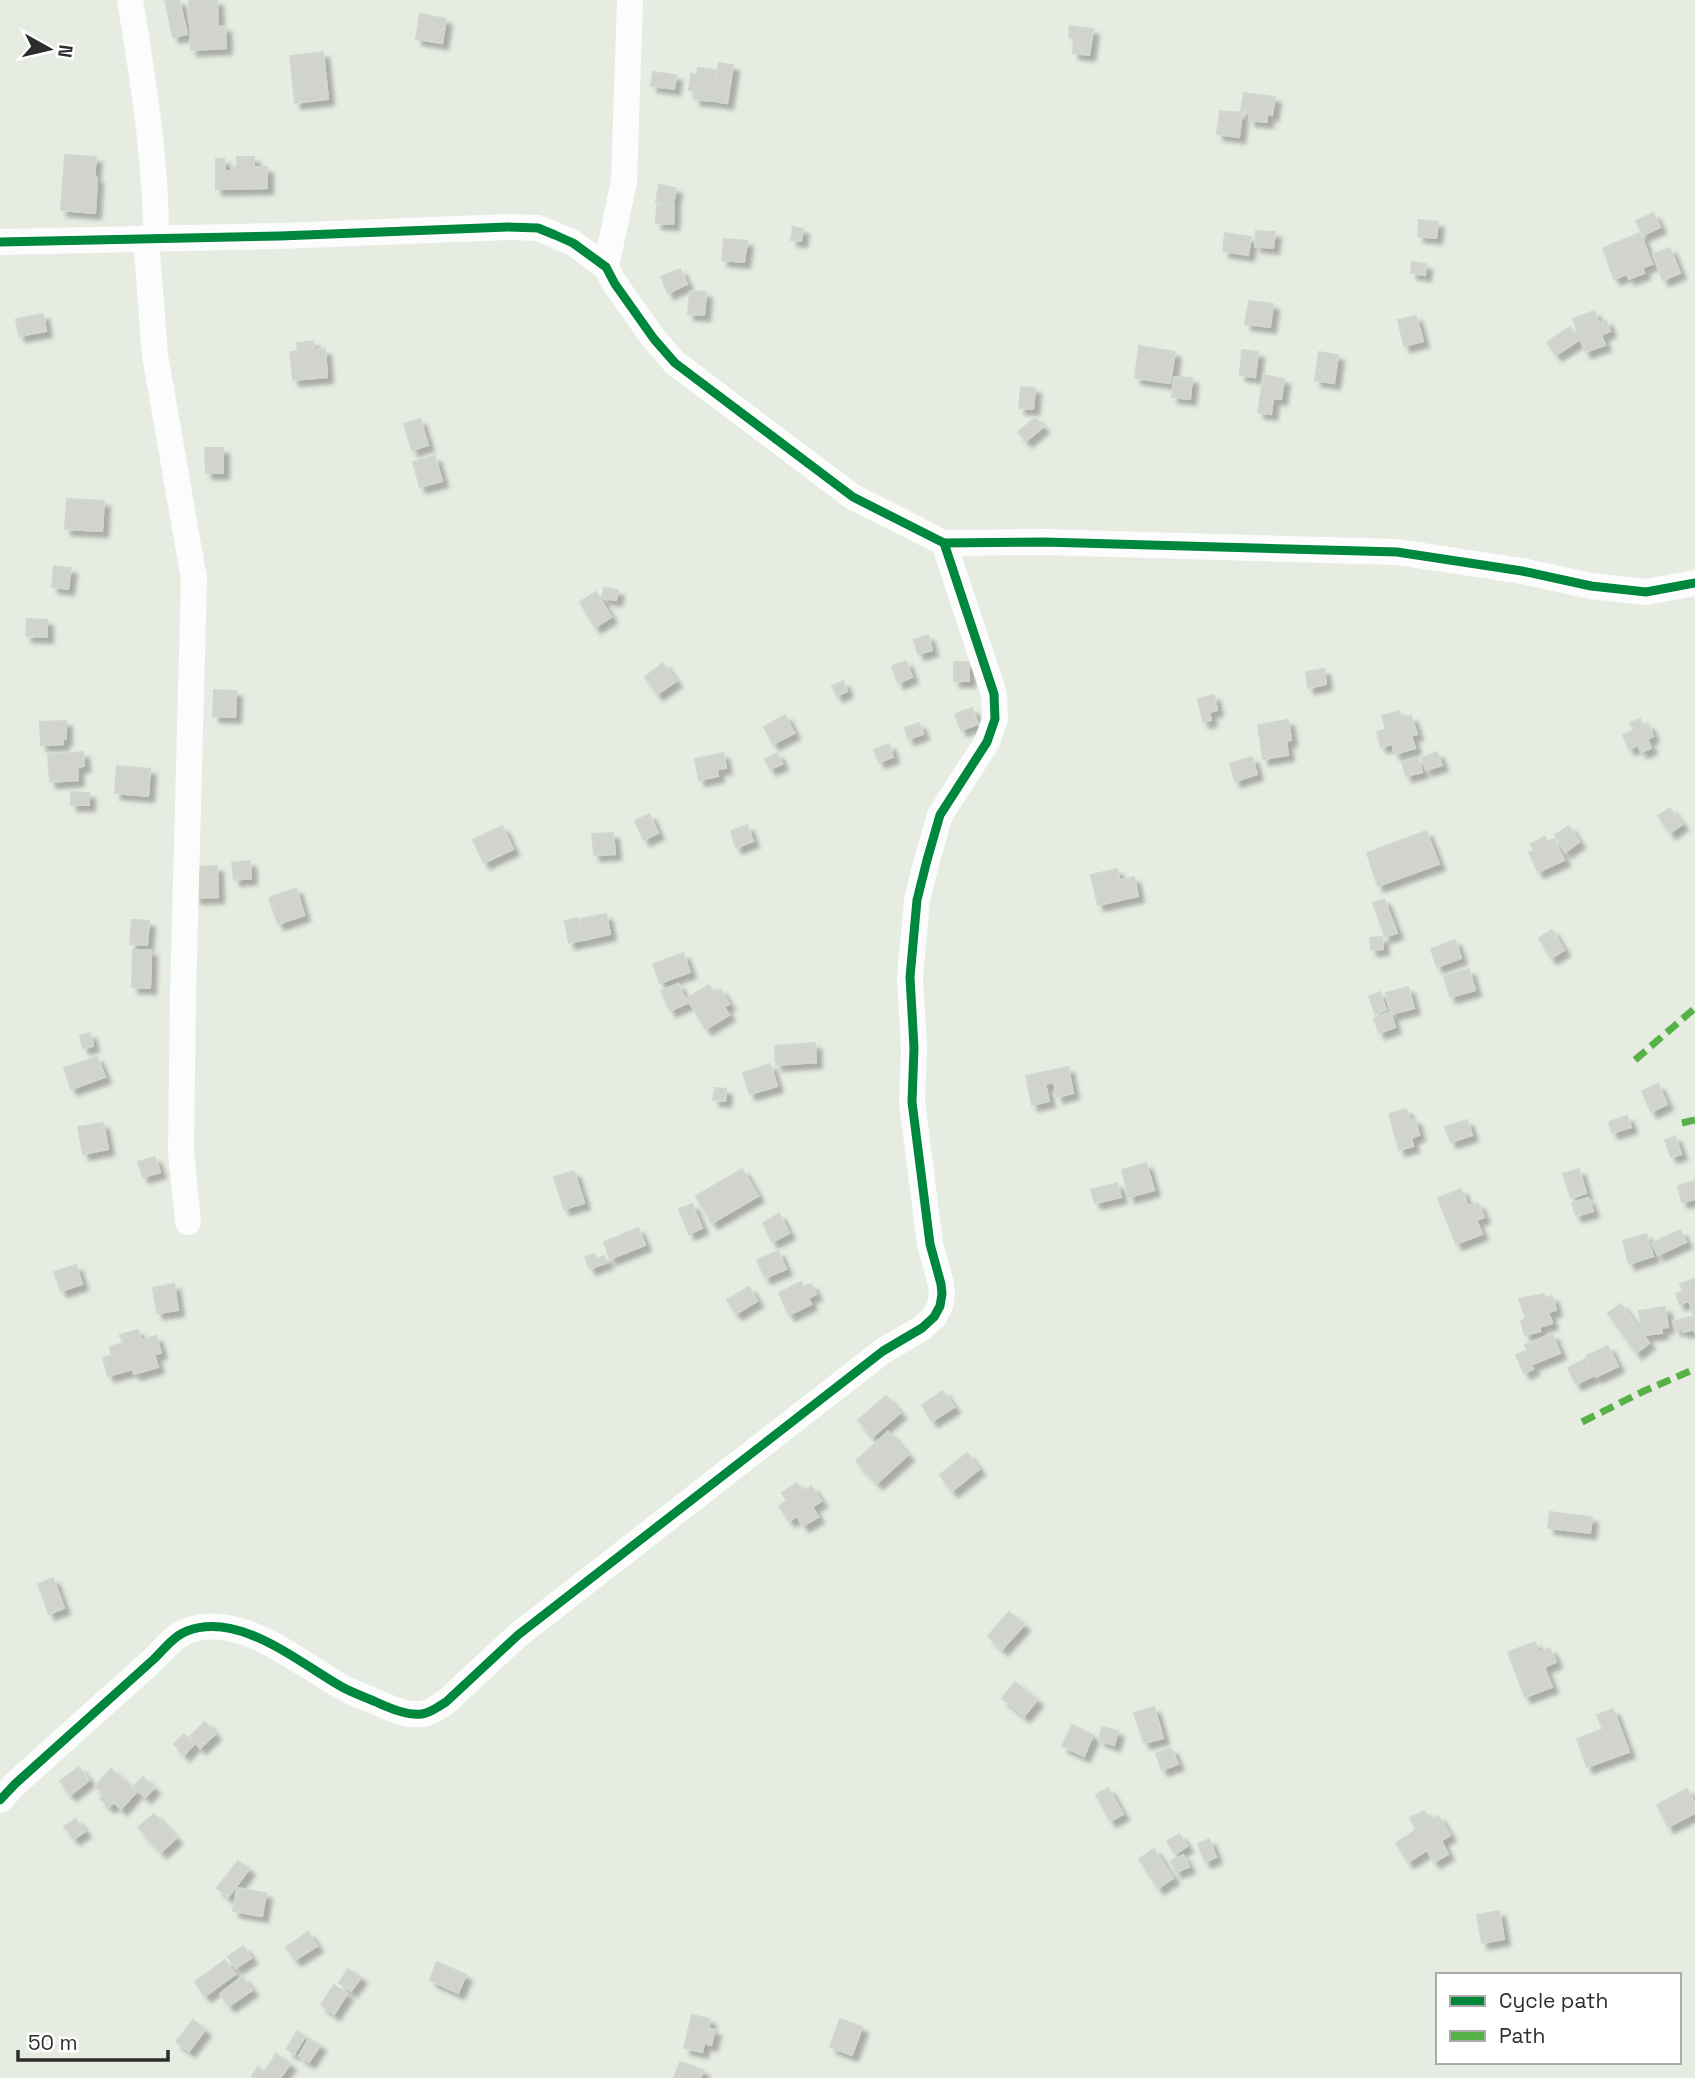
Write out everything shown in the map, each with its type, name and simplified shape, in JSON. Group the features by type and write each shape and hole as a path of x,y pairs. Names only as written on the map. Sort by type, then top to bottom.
{"street":[{"path":"130,0 156,188 151,239 155,355 194,579 181,1152 188,1222"},
{"path":"606,267 624,181 630,0"},
{"path":"0,242 538,228 573,243 606,267 654,339 675,363 853,497 944,543 1044,542 1397,552 1646,593 1695,583"},
{"path":"0,1800 171,1642 184,1632 201,1627 216,1626 248,1634 281,1650 345,1689 399,1711 422,1714 434,1710 518,1635 883,1351 922,1328 934,1317 940,1306 942,1284 930,1244 912,1102 914,1048 910,977 917,900 940,815 987,742 995,719 994,694 944,543"}],"building":[{"path":"165,0 179,0 187,34 173,37"},
{"path":"189,0 217,0 218,27 225,26 226,48 191,50"},
{"path":"420,14 446,19 442,43 416,39"},
{"path":"1070,26 1093,29 1089,55 1073,53 1074,38 1069,37"},
{"path":"323,52 328,99 295,103 290,56"},
{"path":"719,63 733,65 727,103 714,101"},
{"path":"698,68 716,70 712,101 694,99 695,91 689,90 691,74 697,75"},
{"path":"653,72 676,75 674,89 651,86"},
{"path":"1244,93 1275,97 1272,115 1267,114 1267,122 1249,120 1250,113 1241,111"},
{"path":"1220,111 1242,113 1239,137 1217,134"},
{"path":"65,155 96,157 95,213 61,210"},
{"path":"237,157 254,157 254,167 267,167 267,188 216,189 216,159 224,159 225,171 232,171 231,168 237,167"},
{"path":"659,185 676,188 673,205 656,202"},
{"path":"657,205 674,206 673,224 656,223"},
{"path":"1653,213 1660,227 1643,235 1636,221"},
{"path":"1419,220 1438,222 1436,238 1418,236"},
{"path":"793,227 803,229 801,241 791,240"},
{"path":"1256,231 1275,232 1273,248 1255,246"},
{"path":"1225,233 1251,237 1248,255 1223,251"},
{"path":"1640,233 1652,264 1642,268 1644,273 1629,279 1627,274 1614,279 1603,248"},
{"path":"724,239 747,241 744,262 722,260"},
{"path":"1670,248 1680,273 1663,280 1653,254"},
{"path":"1412,262 1426,264 1425,275 1411,273"},
{"path":"680,269 687,284 668,293 661,277"},
{"path":"690,291 706,292 704,315 688,314"},
{"path":"1249,301 1273,304 1270,327 1245,324"},
{"path":"1594,311 1599,323 1606,320 1610,331 1601,335 1605,345 1585,352 1573,319"},
{"path":"43,314 46,331 19,336 16,319"},
{"path":"1416,316 1423,341 1404,346 1398,320"},
{"path":"1570,327 1579,340 1556,355 1547,342"},
{"path":"313,341 314,350 325,349 327,377 293,380 290,352 298,351 297,343"},
{"path":"1139,346 1175,352 1170,383 1135,378"},
{"path":"1242,350 1258,352 1255,377 1240,375"},
{"path":"1319,352 1338,355 1334,383 1315,380"},
{"path":"1264,375 1284,379 1281,399 1273,398 1271,414 1258,412"},
{"path":"1174,377 1192,378 1190,399 1172,397"},
{"path":"1021,387 1035,388 1033,409 1019,408"},
{"path":"1035,418 1043,427 1026,441 1018,432"},
{"path":"420,419 428,445 412,450 404,424"},
{"path":"205,448 223,448 223,473 206,473"},
{"path":"435,456 442,481 420,487 413,462"},
{"path":"67,499 104,501 102,531 65,529"},
{"path":"54,566 71,568 68,589 52,587"},
{"path":"604,588 618,590 616,600 602,598"},
{"path":"596,592 611,617 595,627 580,602"},
{"path":"27,619 47,620 47,637 26,636"},
{"path":"928,635 932,650 918,654 914,640"},
{"path":"906,661 912,677 898,683 892,666"},
{"path":"954,662 969,662 969,681 954,681"},
{"path":"663,663 676,681 657,694 645,677"},
{"path":"1324,669 1326,684 1308,688 1306,672"},
{"path":"843,681 847,691 837,696 832,686"},
{"path":"214,690 236,691 235,717 213,716"},
{"path":"1214,695 1217,710 1209,712 1211,720 1203,722 1198,699"},
{"path":"972,708 978,724 961,730 955,714"},
{"path":"1399,711 1401,719 1411,716 1417,734 1411,736 1415,748 1395,754 1392,744 1381,747 1377,732 1386,729 1382,716"},
{"path":"785,715 794,733 773,744 764,727"},
{"path":"1640,719 1643,726 1648,724 1653,736 1647,739 1651,748 1641,752 1638,745 1629,749 1623,735 1634,730 1630,723"},
{"path":"1288,720 1291,740 1286,741 1288,755 1263,759 1258,725"},
{"path":"66,721 66,739 63,739 63,744 41,745 40,722"},
{"path":"919,723 923,734 908,739 905,728"},
{"path":"889,744 893,757 879,762 874,750"},
{"path":"83,752 84,766 77,767 78,780 50,782 48,755"},
{"path":"1437,752 1442,765 1426,770 1422,758"},
{"path":"723,753 726,768 717,769 718,776 699,780 695,759"},
{"path":"777,753 782,764 770,769 765,759"},
{"path":"1252,757 1257,774 1235,781 1230,764"},
{"path":"1418,758 1422,772 1406,776 1402,763"},
{"path":"117,766 150,769 148,796 115,793"},
{"path":"71,792 89,793 89,805 71,805"},
{"path":"1670,808 1682,824 1670,833 1658,816"},
{"path":"649,814 658,833 644,840 635,821"},
{"path":"747,825 753,841 736,848 731,831"},
{"path":"502,826 513,849 484,863 473,840"},
{"path":"1569,826 1579,842 1565,852 1555,835"},
{"path":"1426,831 1439,864 1378,886 1367,853"},
{"path":"613,833 615,854 594,855 592,834"},
{"path":"1545,837 1547,842 1554,839 1564,860 1538,872 1529,853 1534,850 1531,844"},
{"path":"250,861 251,878 234,880 232,863"},
{"path":"217,866 218,897 195,898 193,867"},
{"path":"1117,869 1119,880 1134,877 1138,896 1098,905 1091,875"},
{"path":"296,888 304,915 278,924 269,898"},
{"path":"1384,899 1397,933 1385,937 1373,903"},
{"path":"606,914 610,934 584,940 580,919"},
{"path":"577,918 582,940 569,943 565,921"},
{"path":"132,920 149,921 147,945 130,944"},
{"path":"1552,930 1564,950 1551,958 1539,938"},
{"path":"1382,937 1383,949 1371,950 1370,938"},
{"path":"1455,940 1461,958 1437,967 1431,949"},
{"path":"133,950 151,950 150,988 132,987"},
{"path":"683,953 690,972 660,983 653,964"},
{"path":"1469,969 1475,990 1450,997 1444,976"},
{"path":"678,984 687,1003 670,1011 661,991"},
{"path":"709,985 714,993 720,989 729,1004 724,1007 729,1015 706,1029 687,998"},
{"path":"1408,987 1414,1008 1391,1014 1386,993"},
{"path":"1380,992 1386,1010 1375,1014 1369,996"},
{"path":"1390,1012 1395,1027 1379,1033 1374,1018"},
{"path":"90,1033 93,1046 83,1048 80,1036"},
{"path":"815,1043 816,1062 776,1065 775,1046"},
{"path":"97,1057 105,1077 71,1089 64,1068"},
{"path":"770,1064 777,1086 750,1094 743,1073"},
{"path":"1068,1067 1073,1093 1057,1097 1054,1082 1045,1084 1049,1101 1032,1105 1026,1076"},
{"path":"1658,1084 1667,1104 1651,1112 1642,1091"},
{"path":"715,1088 726,1089 725,1101 713,1100"},
{"path":"1406,1109 1410,1120 1415,1119 1419,1135 1411,1138 1413,1146 1399,1150 1389,1114"},
{"path":"1627,1116 1631,1127 1612,1133 1609,1122"},
{"path":"1467,1120 1472,1135 1451,1142 1445,1127"},
{"path":"103,1123 108,1149 83,1154 78,1127"},
{"path":"1675,1136 1681,1154 1671,1157 1665,1140"},
{"path":"155,1157 160,1172 143,1177 138,1162"},
{"path":"1146,1163 1154,1190 1129,1197 1122,1170"},
{"path":"742,1169 758,1196 712,1223 696,1196"},
{"path":"1579,1169 1586,1193 1571,1198 1563,1174"},
{"path":"574,1171 584,1203 564,1209 554,1177"},
{"path":"1694,1181 1695,1199 1682,1202 1678,1186"},
{"path":"1117,1183 1121,1197 1095,1203 1091,1190"},
{"path":"1461,1189 1468,1206 1478,1203 1484,1217 1476,1220 1482,1234 1456,1244 1438,1198"},
{"path":"1588,1198 1593,1211 1576,1216 1572,1203"},
{"path":"692,1204 702,1228 689,1234 679,1209"},
{"path":"779,1214 789,1233 772,1242 763,1223"},
{"path":"638,1228 645,1245 610,1259 604,1242"},
{"path":"1680,1230 1686,1242 1658,1255 1652,1243"},
{"path":"1646,1234 1653,1256 1629,1264 1623,1241"},
{"path":"778,1251 786,1269 765,1278 757,1260"},
{"path":"594,1254 596,1259 604,1256 607,1262 590,1269 585,1257"},
{"path":"76,1265 82,1284 61,1291 54,1272"},
{"path":"1695,1279 1695,1333 1694,1329 1683,1332 1682,1328 1676,1330 1673,1322 1694,1316 1689,1301 1679,1304 1676,1294 1683,1292 1680,1284"},
{"path":"801,1282 803,1287 811,1284 816,1294 808,1298 811,1304 789,1315 779,1293"},
{"path":"174,1284 178,1310 157,1313 153,1288"},
{"path":"749,1287 757,1301 736,1314 727,1300"},
{"path":"1544,1294 1545,1298 1552,1296 1556,1310 1548,1312 1552,1323 1539,1327 1540,1331 1525,1335 1521,1321 1526,1319 1519,1299"},
{"path":"1621,1304 1649,1343 1636,1353 1608,1313"},
{"path":"1665,1307 1668,1327 1661,1328 1662,1333 1645,1335 1639,1311"},
{"path":"138,1330 141,1340 156,1336 161,1353 154,1354 158,1367 134,1374 133,1369 108,1376 103,1358 112,1355 110,1347 123,1343 120,1335"},
{"path":"1552,1334 1560,1353 1533,1364 1525,1345"},
{"path":"1608,1346 1618,1366 1596,1377 1586,1356"},
{"path":"1525,1351 1533,1369 1524,1373 1516,1355"},
{"path":"1585,1359 1593,1376 1576,1384 1568,1368"},
{"path":"943,1391 954,1407 932,1421 922,1405"},
{"path":"886,1396 900,1413 872,1437 858,1420"},
{"path":"888,1432 908,1455 877,1483 856,1461"},
{"path":"967,1453 979,1469 952,1491 940,1475"},
{"path":"797,1483 803,1492 811,1486 821,1501 812,1507 818,1517 803,1526 797,1516 789,1521 779,1506 787,1501 782,1493"},
{"path":"1550,1512 1592,1517 1590,1533 1548,1528"},
{"path":"53,1578 64,1608 49,1614 38,1584"},
{"path":"1009,1612 1024,1625 1002,1649 988,1636"},
{"path":"1535,1642 1539,1653 1550,1648 1556,1662 1544,1667 1552,1687 1525,1697 1508,1652"},
{"path":"1015,1682 1037,1700 1024,1716 1002,1698"},
{"path":"1154,1707 1163,1738 1144,1743 1134,1713"},
{"path":"1613,1709 1629,1752 1587,1767 1577,1739 1603,1729 1597,1715"},
{"path":"205,1722 215,1734 200,1748 190,1736"},
{"path":"1072,1725 1093,1735 1084,1756 1062,1746"},
{"path":"1102,1727 1118,1731 1114,1745 1099,1740"},
{"path":"184,1734 194,1744 184,1755 174,1744"},
{"path":"1171,1748 1178,1764 1162,1770 1156,1754"},
{"path":"79,1767 89,1780 70,1795 60,1781"},
{"path":"111,1769 136,1792 121,1809 114,1802 109,1807 100,1799 104,1794 95,1786"},
{"path":"143,1777 154,1788 145,1797 134,1786"},
{"path":"1108,1788 1123,1814 1110,1821 1096,1795"},
{"path":"1687,1789 1695,1804 1695,1813 1668,1827 1657,1805"},
{"path":"1424,1811 1430,1821 1438,1816 1450,1835 1441,1841 1448,1854 1434,1862 1427,1850 1408,1862 1396,1843 1416,1830 1410,1818"},
{"path":"154,1814 176,1838 161,1852 138,1827"},
{"path":"75,1819 85,1831 74,1839 64,1827"},
{"path":"1179,1834 1187,1846 1175,1854 1167,1841"},
{"path":"1209,1839 1216,1857 1205,1862 1198,1844"},
{"path":"1154,1849 1173,1878 1158,1888 1139,1859"},
{"path":"1183,1855 1189,1867 1176,1872 1171,1861"},
{"path":"238,1861 249,1869 228,1897 217,1888"},
{"path":"237,1888 266,1893 262,1916 233,1911"},
{"path":"1499,1911 1504,1939 1482,1943 1477,1915"},
{"path":"308,1932 317,1946 295,1960 286,1947"},
{"path":"243,1946 251,1958 236,1968 228,1957"},
{"path":"225,1960 235,1974 205,1996 195,1982"},
{"path":"437,1962 466,1975 458,1993 430,1980"},
{"path":"348,1969 361,1977 351,1991 339,1983"},
{"path":"242,1977 252,1990 229,2006 220,1994"},
{"path":"334,1985 347,1994 334,2014 321,2005"},
{"path":"692,2015 710,2019 708,2028 715,2030 711,2045 704,2043 702,2052 684,2048"},
{"path":"840,2019 862,2027 852,2055 830,2047"},
{"path":"193,2020 205,2030 189,2051 176,2042"},
{"path":"297,2031 305,2036 294,2054 287,2049"},
{"path":"309,2039 320,2045 309,2062 299,2056"},
{"path":"276,2054 290,2064 280,2078 252,2076 258,2067 264,2072"},
{"path":"680,2062 703,2070 700,2078 674,2078"}],"marked path":[{"path":"1635,1060 1695,1008"},
{"path":"1682,1123 1695,1120"},
{"path":"1582,1422 1695,1369"}],"cycle path":[{"path":"0,242 538,228 573,243 606,267 654,339 675,363 853,497 944,543 1044,542 1397,552 1522,571 1591,586 1646,592 1695,583"},
{"path":"0,1800 173,1639 187,1631 207,1627 247,1633 268,1642 355,1693 405,1713 432,1711 446,1702 518,1635 883,1351 922,1328 934,1317 940,1306 941,1284 930,1244 912,1102 914,1048 910,977 917,900 940,815 987,742 995,719 994,694 944,543"}]}
